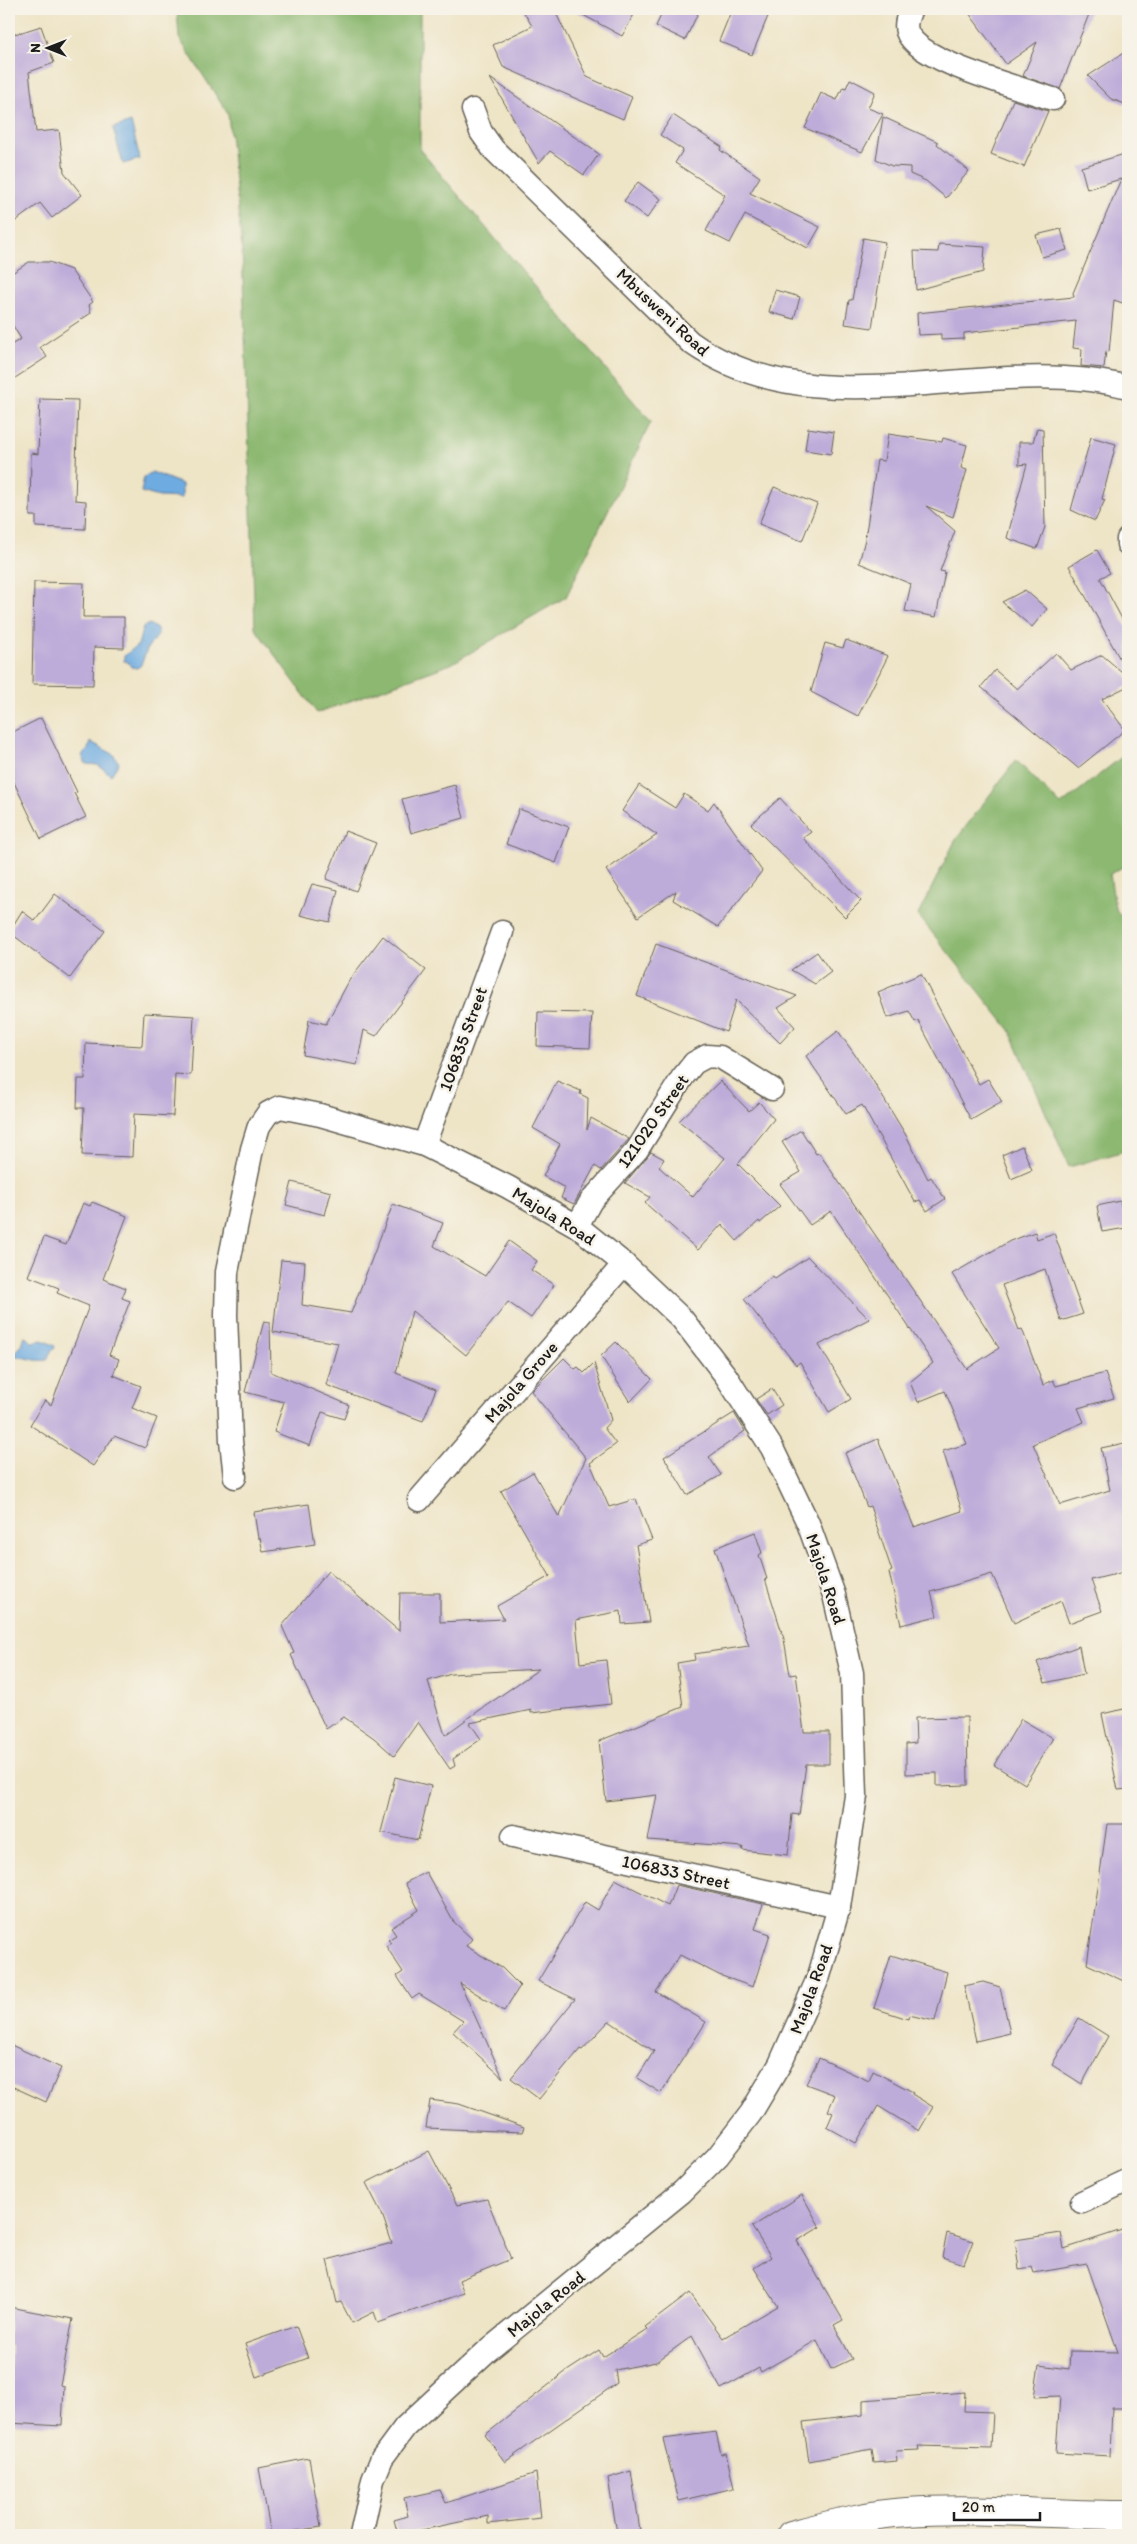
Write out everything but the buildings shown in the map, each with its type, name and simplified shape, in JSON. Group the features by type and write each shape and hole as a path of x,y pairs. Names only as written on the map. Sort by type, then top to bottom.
{"street":[{"path":"908,15 909,37 923,50 945,62 1053,99"},
{"name":"Mbusweni Road","path":"473,110 481,132 493,149 690,342 713,358 771,380 807,385 871,388 1001,377 1055,377 1128,387"},
{"path":"1128,539 1128,544"},
{"name":"106835 Street","path":"424,1145 502,932"},
{"name":"121020 Street","path":"577,1226 591,1201 637,1150 682,1078 694,1063 707,1056 720,1058 772,1089"},
{"name":"Majola Road","path":"235,1477 231,1441 226,1315 227,1272 252,1149 260,1126 268,1113 280,1108 320,1115 424,1145 500,1183 577,1226 624,1264 682,1319 726,1376 772,1448 808,1523 834,1595 852,1673 856,1796 839,1907 819,1976 798,2029 780,2064 740,2128 718,2156 682,2192 486,2352 405,2427 382,2458 373,2480 361,2535"},
{"name":"Majola Grove","path":"419,1500 624,1264"},
{"name":"106833 Street","path":"513,1836 839,1907"},
{"path":"1082,2202 1128,2180"},
{"path":"791,2535 854,2519 905,2512 951,2510 1068,2515 1128,2515"}],"green space":[{"path":"177,9 420,9 420,150 651,422 566,597 451,664 317,713 255,628 242,248 228,114 179,38"},
{"path":"1128,752 1128,864 1110,874 1115,908 1128,926 1128,1150 1069,1167 1010,1030 918,915 955,841 1016,760 1061,805"}],"water":[{"path":"131,122 140,159 123,164 113,128"},
{"path":"152,472 182,484 182,498 159,497 141,492 144,477"},
{"path":"149,624 157,629 158,635 148,647 141,665 137,668 131,667 128,662 124,661 124,656 138,645 143,627"},
{"path":"91,742 113,754 119,763 111,775 98,765 86,764 82,755 87,751"},
{"path":"25,1335 32,1342 42,1340 54,1345 55,1348 47,1360 17,1357 15,1353 22,1345"}]}
